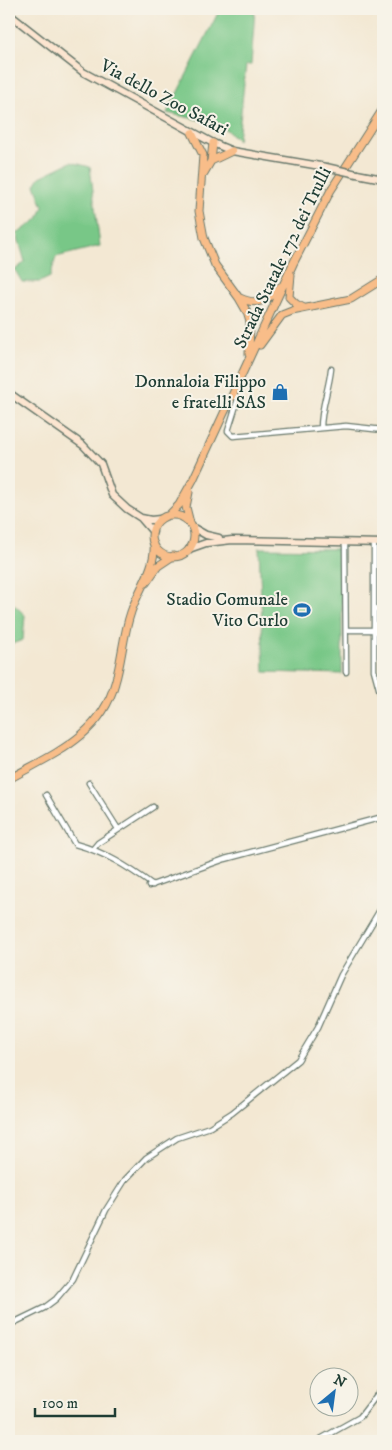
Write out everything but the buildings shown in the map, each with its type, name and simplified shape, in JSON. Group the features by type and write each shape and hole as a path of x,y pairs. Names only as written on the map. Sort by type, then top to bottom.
{"main road":[{"name":"Strada Statale 172 dei Trulli","path":"160,519 169,515 179,505 193,480 293,264 331,190 383,109"},
{"path":"192,133 203,155 199,211 204,238 215,265 239,298 250,322 248,362"},
{"path":"203,155 213,143"},
{"path":"203,175 211,161 213,143"},
{"path":"211,161 232,151"},
{"path":"293,264 289,297 296,304 305,308"},
{"path":"239,298 250,303 262,302 272,297 286,279"},
{"path":"248,362 282,315 305,308 351,299 383,279"},
{"name":"Strada Statale 172 dei Trulli","path":"189,550 193,541 186,507 193,480"},
{"path":"169,515 182,517 191,525"},
{"path":"9,779 75,742 99,718 108,704 115,684 130,615 153,558 154,544 152,532 160,519"},
{"path":"154,544 164,554 172,556 182,555 189,550"},
{"path":"138,595 158,566 172,556"}],"street":[{"name":"Via dello Zoo Safari","path":"9,14 83,72 213,143 232,151 383,179"},
{"path":"322,428 321,412 330,381 330,369"},
{"path":"9,393 84,445 101,464 112,495 127,509 141,518 152,532"},
{"path":"234,394 238,400 228,427 230,435 346,426 383,430"},
{"path":"141,518 160,519"},
{"path":"191,525 206,536 232,540 383,543"},
{"path":"189,550 206,543 232,540"},
{"path":"345,543 346,672"},
{"path":"374,543 374,670 382,689 383,703"},
{"path":"374,609 383,609"},
{"path":"347,630 383,630"},
{"path":"89,783 118,829"},
{"path":"46,795 75,844 93,849 122,862 151,886 225,859 383,817"},
{"path":"93,849 118,829 153,807"},
{"path":"9,1325 44,1308 56,1299 73,1279 111,1202 125,1180 146,1158 177,1138 210,1127 232,1114 298,1060 318,1028 340,975 383,905"},
{"path":"317,1441 360,1417 383,1387"}],"green space":[{"path":"220,9 255,9 251,65 246,65 238,140 219,124 167,113"},
{"path":"71,162 90,167 100,246 56,257 50,277 40,282 22,282 15,270 25,262 17,234 38,219 43,207 35,185 40,177"},
{"name":"Stadio Comunale Vito Curlo","path":"259,548 342,549 342,674 264,672"},
{"path":"9,597 11,602 25,615 23,640 9,645"}],"place":[{"name":"Donnaloia Filippo e fratelli SAS","path":"280,392"},
{"name":"Stadio Comunale Vito Curlo","path":"302,610"}]}
